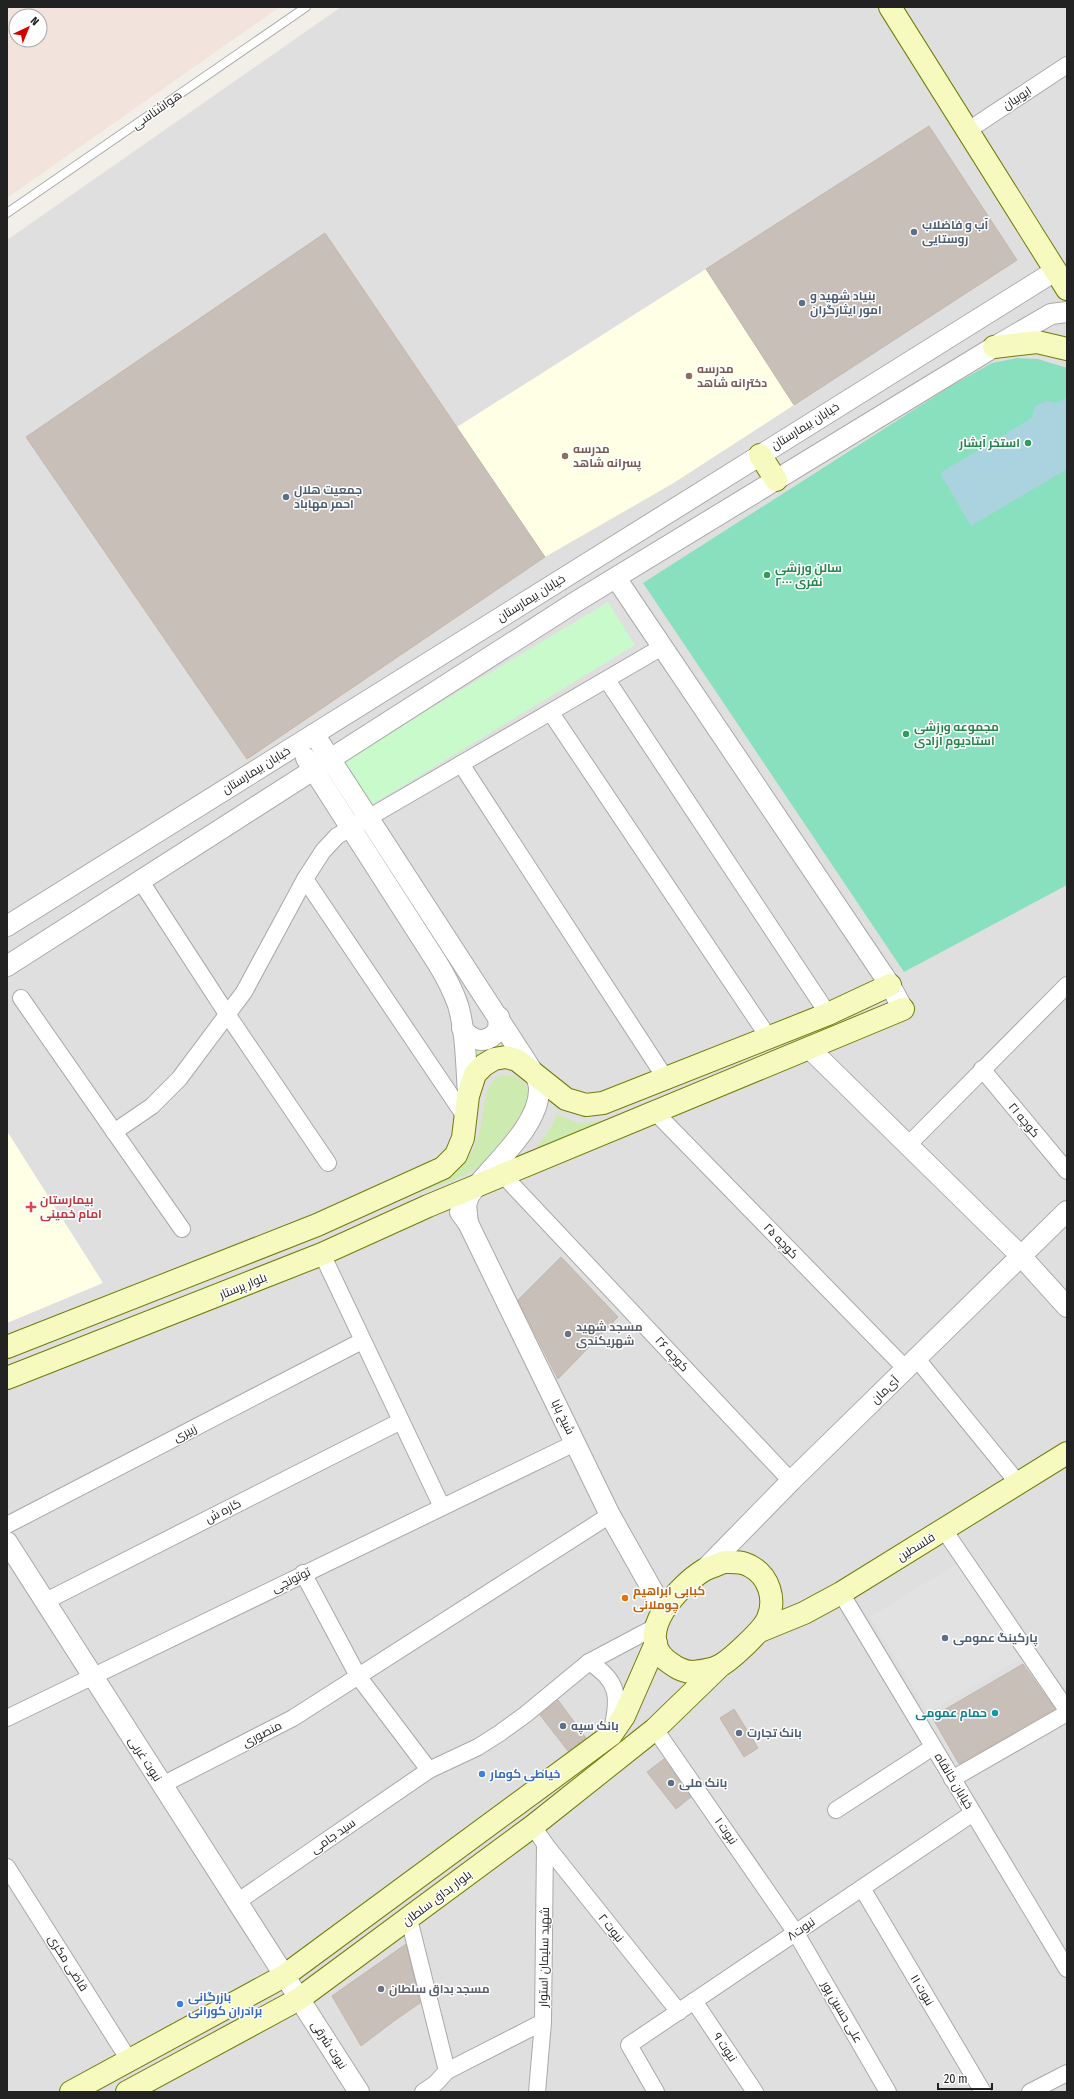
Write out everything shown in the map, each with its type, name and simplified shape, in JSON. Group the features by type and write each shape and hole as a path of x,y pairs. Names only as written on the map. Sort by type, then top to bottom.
{"main road":[{"path":"890,7 1064,284"},
{"path":"994,347 1036,342 1067,349"},
{"path":"760,455 776,480"},
{"path":"7,1347 310,1228 425,1178 443,1168 456,1156 464,1138 468,1096 476,1074 484,1065 494,1059 506,1057 518,1060 566,1099 586,1105 602,1103 828,1014 890,985"},
{"name":"بلوار پرستار","path":"7,1378 322,1254 428,1206 904,1009"},
{"path":"798,1026 809,1048"},
{"name":"فلسطین","path":"760,1631 804,1612 841,1593 1018,1483 1066,1455"},
{"path":"71,2092 284,1976 611,1735 624,1716 658,1626 704,1570 724,1562 737,1562 750,1565 762,1575 771,1590 772,1604 768,1618 760,1631 720,1666 701,1671 688,1672 675,1667 662,1657 658,1626"},
{"name":"بلوار بداق سلطان","path":"127,2092 299,1999 409,1919 532,1826 655,1729 720,1666"}],"street":[{"name":"ایوبیان","path":"967,131 1067,65"},
{"name":"خیابان بیمارستان","path":"7,926 760,455 1064,284"},
{"path":"7,966 321,764 616,578 994,347 1051,314 1067,312"},
{"path":"616,578 890,985 904,1009"},
{"path":"114,1132 152,1106 179,1079 244,992 306,879 324,851 338,836 359,822 551,713 662,647"},
{"path":"607,680 828,1014"},
{"path":"551,713 769,1038"},
{"path":"306,740 359,822 499,1018 535,1074 539,1088 538,1099 530,1120 469,1196 466,1205 468,1222"},
{"path":"461,764 666,1079"},
{"path":"359,822 441,969 458,1006 462,1028 468,1096"},
{"path":"306,879 466,1118"},
{"path":"140,880 227,1014 328,1163"},
{"path":"908,1145 1067,985"},
{"path":"21,998 182,1229"},
{"path":"462,1028 472,1039 479,1041 487,1040 498,1030 499,1018"},
{"path":"809,1048 1021,1256 1067,1307"},
{"name":"کوچه ۲۱","path":"982,1069 1067,1171"},
{"name":"کوچه ۲۵","path":"655,1112 911,1364 1018,1483"},
{"name":"کوچه ۲۶","path":"503,1175 791,1481"},
{"path":"428,1206 444,1204 456,1208 468,1222"},
{"name":"آی‌مان","path":"704,1570 791,1481 1067,1211"},
{"name":"شیخ بابا","path":"468,1222 610,1515 658,1626"},
{"path":"322,1254 442,1507"},
{"name":"زبیری","path":"7,1525 362,1340"},
{"name":"کاره ش","path":"44,1602 401,1421"},
{"name":"توتونچی","path":"7,1718 303,1573 575,1443"},
{"name":"منصوری","path":"162,1785 293,1718 610,1515"},
{"path":"944,1530 1067,1711 952,1779"},
{"name":"نبوت غربی","path":"7,1542 284,1976"},
{"path":"303,1573 358,1676 429,1770"},
{"name":"خیابان خانقاه","path":"841,1593 1067,1969"},
{"name":"سید جامی","path":"238,1902 429,1770 478,1747 500,1733 526,1714 589,1662 658,1626"},
{"path":"589,1662 602,1670 610,1678 613,1688 616,1714 611,1735"},
{"name":"نبوت ۱","path":"655,1729 796,1933"},
{"path":"836,1810 934,1747"},
{"name":"نبوت۸","path":"656,2092 629,2045 973,1813"},
{"path":"532,1826 545,1844"},
{"name":"نبوت ۲","path":"545,1844 679,2012"},
{"name":"شهید سلیمان استوار","path":"537,2092 543,2022 545,1844"},
{"name":"قاضی مکری","path":"7,1867 129,2060"},
{"name":"نبوت ۱۱","path":"862,1888 983,2092"},
{"path":"409,1919 447,2071"},
{"name":"علی حسین پور","path":"796,1933 888,2092"},
{"name":"نبوت شرقی","path":"284,1976 359,2092"},
{"name":"نبوت ۹","path":"694,2001 755,2092"},
{"path":"423,2092 435,2084 447,2071 543,2022"},
{"path":"1030,2092 1067,2073"}],"lane":[{"name":"هواشناسی","path":"7,213 306,7"}],"shaded area":[{"path":"7,7 280,7 7,198"},
{"path":"341,7 1067,7 1067,2092 7,2092 7,240"},
{"path":"706,269 794,405 672,484 545,557 457,427"},
{"name":"بیمارستان امام خمینی","path":"7,1131 103,1283 7,1323"},
{"name":"پارکینگ عمومی","path":"958,1563 1020,1659 929,1712 870,1617"}],"green space":[{"name":"مجموعه ورزشی استادیوم آزادی","path":"1017,358 1038,359 1067,368 1067,885 904,972 643,583 951,386 992,363"},
{"path":"608,602 635,645 368,807 340,763"},
{"path":"501,1036 509,1049 471,1062 470,1044"},
{"path":"502,1075 517,1078 523,1081 527,1088 529,1098 526,1109 512,1133 493,1154 469,1173 424,1191 457,1169 473,1150 479,1134 488,1088 495,1079"},
{"path":"556,1114 578,1123 605,1121 536,1148 550,1128"}],"water":[{"name":"استخر آبشار","path":"1066,398 1067,469 971,526 940,473 1032,418 1034,407 1046,401 1057,403"}],"building":[{"path":"929,126 1017,260 794,405 706,269"},
{"name":"جمعیت هلال احمر مهاباد","path":"325,233 545,557 247,759 26,437"},
{"name":"مسجد شهید شهریکندی","path":"561,1257 618,1317 558,1379 518,1300"},
{"name":"حمام عمومی","path":"1023,1664 1055,1709 959,1764 932,1717"},
{"name":"بانک سپه","path":"558,1700 586,1738 568,1751 540,1715"},
{"name":"بانک تجارت","path":"734,1709 758,1748 744,1757 720,1718"},
{"name":"بانک ملی","path":"664,1759 691,1797 676,1809 647,1772"},
{"name":"مسجد بداق سلطان","path":"406,1944 420,2003 361,2046 332,1996"}],"place":[{"name":"آب و فاضلاب روستایی","path":"914,232"},
{"name":"بنیاد شهید و امور ایثارگران","path":"802,303"},
{"name":"مدرسه دخترانه شاهد","path":"689,376"},
{"name":"استخر آبشار","path":"1028,443"},
{"name":"مدرسه پسرانه شاهد","path":"565,456"},
{"name":"جمعیت هلال احمر مهاباد","path":"286,497"},
{"name":"سالن ورزشی ۲۰۰۰ نفری","path":"767,575"},
{"name":"مجموعه ورزشی استادیوم آزادی","path":"906,734"},
{"name":"بیمارستان امام خمینی","path":"31,1207"},
{"name":"مسجد شهید شهریکندی","path":"568,1334"},
{"name":"کبابی ابراهیم چوملانی","path":"625,1598"},
{"name":"پارکینگ عمومی","path":"945,1638"},
{"name":"حمام عمومی","path":"995,1713"},
{"name":"بانک سپه","path":"563,1726"},
{"name":"بانک تجارت","path":"739,1733"},
{"name":"خیاطی کومار","path":"482,1774"},
{"name":"بانک ملی","path":"671,1783"},
{"name":"مسجد بداق سلطان","path":"381,1989"},
{"name":"بازرگانی برادران کورانی","path":"180,2004"}]}
